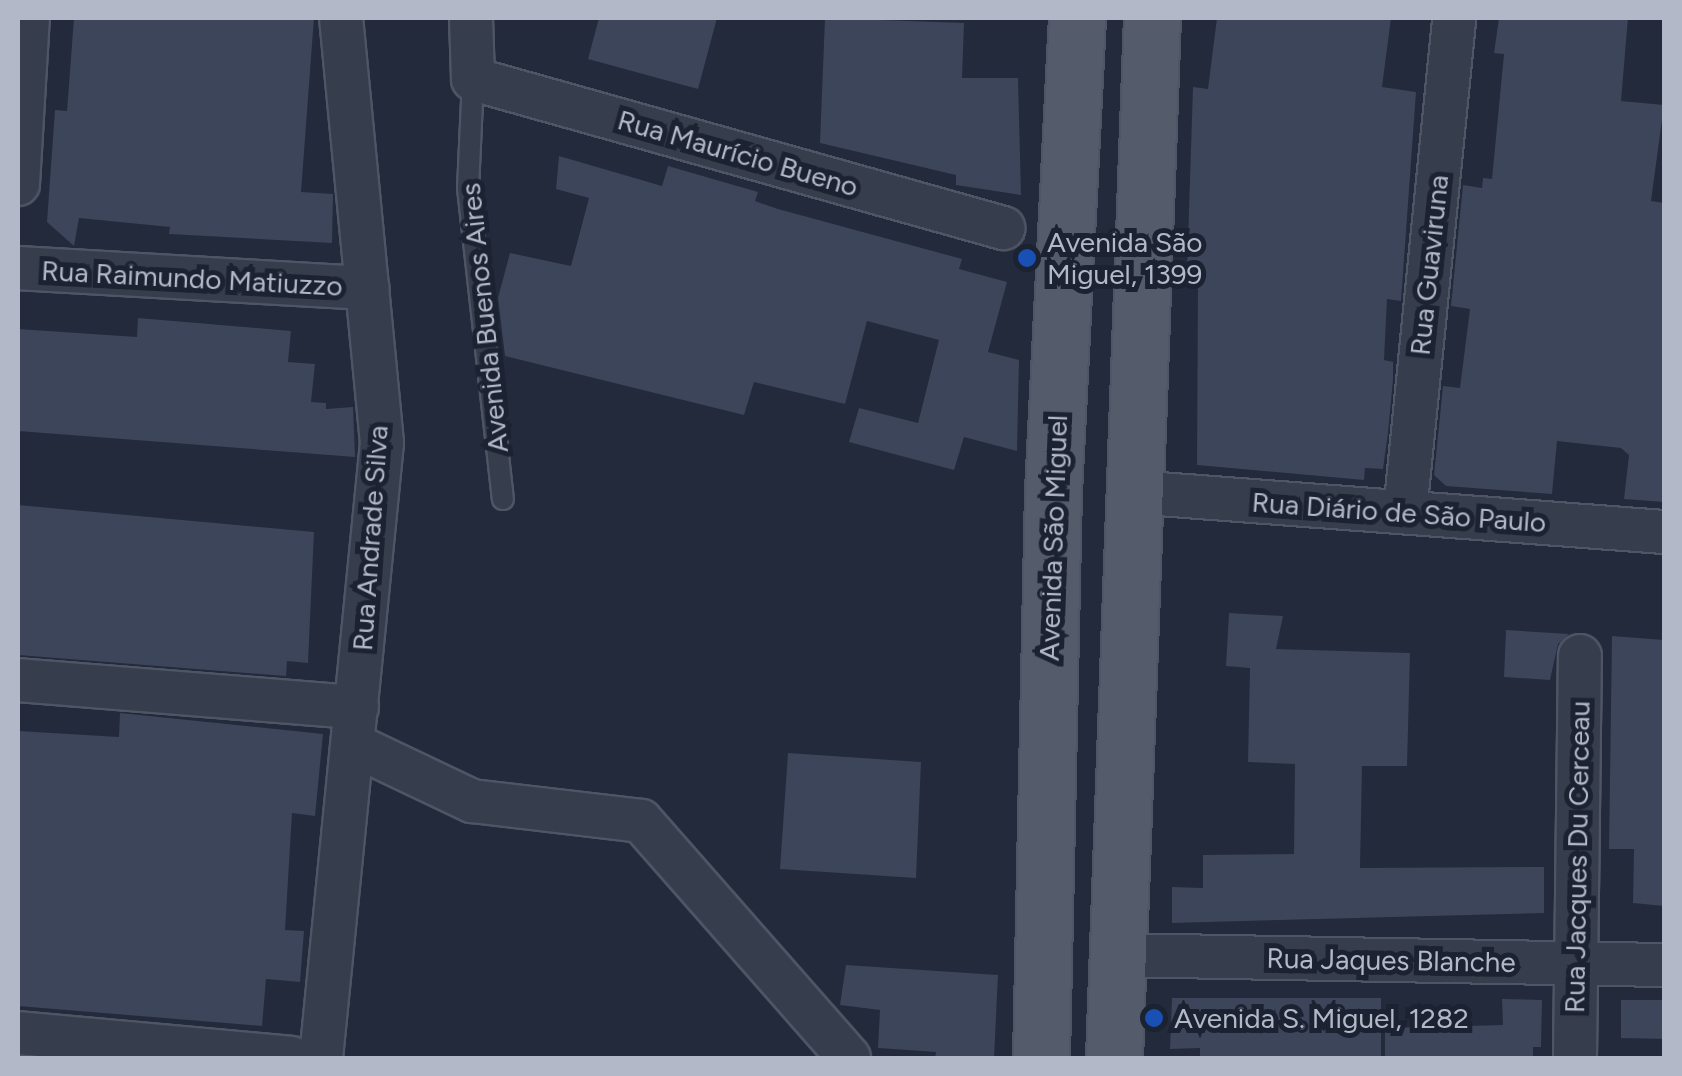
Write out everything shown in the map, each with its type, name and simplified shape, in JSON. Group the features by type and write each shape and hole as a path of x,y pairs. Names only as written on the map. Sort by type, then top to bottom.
{"main road":[{"name":"Avenida São Miguel","path":"1041,1058 1053,491 1077,18"},
{"path":"1114,1058 1152,18"}],"street":[{"path":"18,184 28,18"},
{"name":"Rua Andrade Silva","path":"321,1058 366,738 382,443 342,18"},
{"name":"Avenida Buenos Aires","path":"470,18 473,79"},
{"name":"Rua Guaviruna","path":"1405,512 1454,18"},
{"name":"Rua Maurício Bueno","path":"473,79 1003,228"},
{"name":"Rua Raimundo Matiuzzo","path":"18,268 367,288"},
{"name":"Rua Diário de São Paulo","path":"1133,492 1664,532"},
{"name":"Rua Jacques Du Cerceau","path":"1575,1058 1580,656"},
{"path":"18,680 366,738 454,794 642,821 849,1058"},
{"name":"Rua Jaques Blanche","path":"1117,955 1664,965"},
{"path":"18,1033 291,1058"}],"lane":[{"name":"Avenida Buenos Aires","path":"473,79 468,188 502,499"}],"building":[{"path":"74,18 314,18 301,192 333,194 332,243 169,234 170,227 79,218 74,246 47,222 55,110 67,111"},
{"path":"599,18 717,18 698,89 588,59"},
{"path":"825,18 964,23 962,78 1018,78 1021,195 956,185 956,175 820,143"},
{"path":"1217,18 1391,18 1382,87 1416,92 1401,301 1387,299 1384,360 1393,362 1388,433 1383,469 1365,468 1364,480 1197,465 1198,274 1187,272 1193,87 1208,89"},
{"path":"1499,18 1628,18 1621,101 1664,105 1651,201 1664,203 1664,502 1624,499 1629,455 1621,448 1557,441 1552,494 1446,486 1434,475 1443,386 1460,388 1470,309 1451,306 1463,185 1482,188 1483,178 1492,179 1504,54 1494,53"},
{"path":"559,156 662,186 668,166 758,192 755,201 778,209 962,259 959,269 1007,282 988,352 1019,360 1017,451 964,437 954,470 849,442 859,408 918,423 939,340 867,321 845,404 754,382 744,415 505,356 498,298 510,253 571,266 589,198 556,189"},
{"path":"138,318 291,331 288,362 315,364 311,402 326,403 326,409 353,407 355,457 18,431 18,329 137,337"},
{"path":"18,505 314,532 308,663 287,661 286,676 18,655"},
{"path":"1229,613 1283,616 1276,649 1410,653 1407,766 1362,766 1360,868 1544,867 1544,913 1172,923 1172,887 1203,888 1203,855 1294,854 1295,764 1248,762 1250,668 1226,666"},
{"path":"1506,630 1569,634 1558,644 1550,680 1504,677"},
{"path":"1612,636 1664,640 1664,906 1633,903 1634,849 1609,849"},
{"path":"120,713 323,734 315,816 292,813 285,930 304,931 300,982 266,979 262,1026 18,1006 18,731 119,737"},
{"path":"788,753 921,762 916,878 780,869"},
{"path":"846,965 998,975 994,1058 935,1058 936,1052 878,1048 880,1010 840,1005"},
{"path":"1172,998 1381,998 1381,1058 1200,1058 1200,1048 1170,1049"},
{"path":"1502,999 1542,1000 1541,1047 1533,1047 1533,1058 1385,1058 1385,1028 1503,1025"},
{"path":"1621,1000 1664,1000 1664,1039 1621,1038"}],"place":[{"name":"Avenida São Miguel, 1399","path":"1027,258"},
{"name":"Avenida S. Miguel, 1282","path":"1154,1018"}]}
